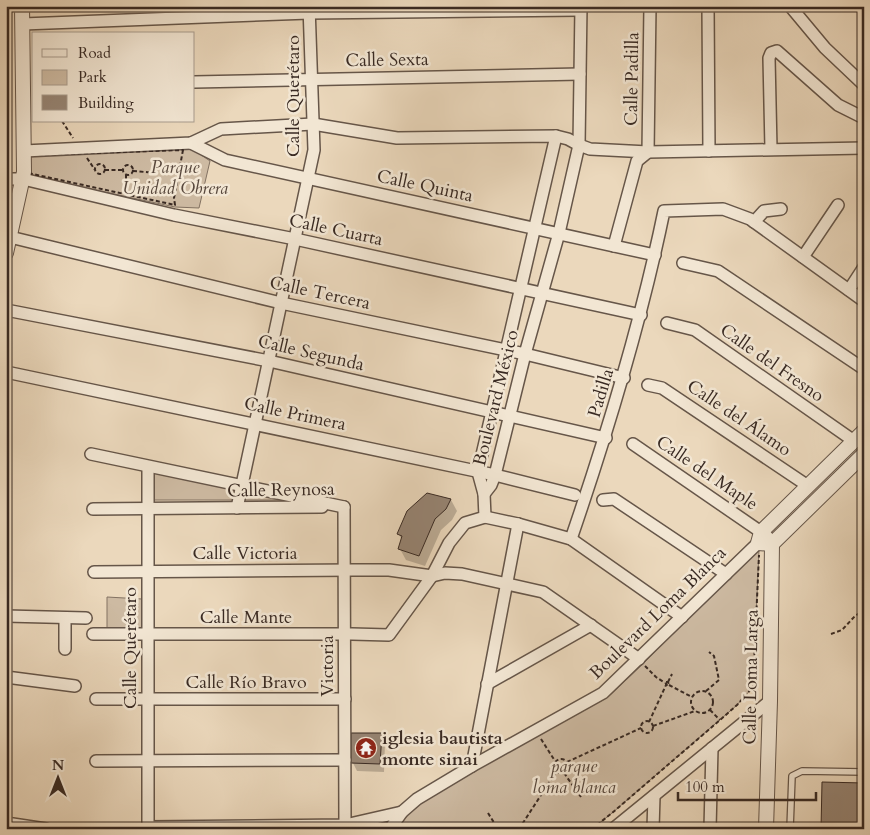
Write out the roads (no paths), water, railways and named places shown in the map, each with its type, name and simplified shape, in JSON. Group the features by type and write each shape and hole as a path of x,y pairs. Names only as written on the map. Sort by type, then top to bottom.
{"street":[{"path":"6,254 23,179 29,86 22,6"},
{"name":"Calle Padilla","path":"648,152 650,6"},
{"path":"708,6 709,151"},
{"path":"790,6 825,48 864,85"},
{"path":"23,24 309,10 581,8"},
{"name":"Boulevard México","path":"484,494 491,485 495,475 525,354 559,233 579,146 581,8"},
{"name":"Calle Querétaro","path":"237,508 314,150 309,10"},
{"path":"771,149 769,58 772,53 777,51 838,105 864,118"},
{"name":"Calle Sexta","path":"195,82 580,74"},
{"path":"24,151 191,143 222,129 313,124 397,138 556,136 590,149 648,152 864,148"},
{"name":"Boulevard México","path":"484,494 478,472 556,136"},
{"name":"Calle Quinta","path":"191,143 225,160 655,255"},
{"path":"614,246 637,161 648,152"},
{"name":"Calle Cuarta","path":"6,179 23,179 174,215 295,239 641,315"},
{"path":"803,257 838,206"},
{"name":"Padilla","path":"572,539 624,378 641,315 664,211 724,209 754,222"},
{"path":"781,209 764,211 754,222 864,300"},
{"name":"Calle Tercera","path":"10,237 281,303 525,354 624,378"},
{"path":"683,263 718,271 864,369"},
{"path":"849,290 864,267"},
{"name":"Calle Segunda","path":"6,310 269,361 606,438"},
{"name":"Calle del Fresno","path":"667,323 695,330 854,441"},
{"name":"Calle Primera","path":"6,372 495,475 575,495"},
{"name":"Calle del Álamo","path":"648,386 662,388 808,486"},
{"name":"Boulevard Loma Blanca","path":"402,812 416,799 472,766 603,694 641,662 682,617 759,541 808,486 864,431"},
{"name":"Calle del Maple","path":"633,444 759,541"},
{"name":"Calle Reynosa","path":"91,454 344,507"},
{"path":"759,541 772,544 864,454"},
{"name":"Calle Querétaro","path":"148,467 148,828"},
{"path":"484,494 485,517"},
{"path":"603,500 614,499 726,574"},
{"name":"Calle Reynosa","path":"93,509 344,507"},
{"name":"Victoria","path":"344,507 344,825"},
{"path":"432,576 449,543 465,523 485,517 572,539 682,617"},
{"path":"472,766 518,524"},
{"name":"Calle Loma Larga","path":"766,829 772,544"},
{"name":"Calle Victoria","path":"94,572 389,570 432,576 445,573 462,574 543,592 592,625 641,662"},
{"name":"Calle Mante","path":"93,634 388,635 432,576"},
{"path":"6,616 86,618"},
{"path":"65,618 65,649"},
{"path":"487,684 592,625"},
{"path":"6,677 75,686"},
{"name":"Calle Río Bravo","path":"96,699 345,699"},
{"path":"613,829 770,701"},
{"path":"710,829 712,748"},
{"path":"96,761 344,760"},
{"path":"653,829 654,796"},
{"path":"148,828 344,825 402,812"},
{"path":"390,829 402,812"},
{"path":"6,823 46,829"}],"lane":[{"path":"790,829 792,776 802,771 864,772"}],"place":[{"name":"iglesia bautista monte sinai","path":"366,748"}],"park label":[{"name":"Parque Unidad Obrera","path":"175,177"},
{"name":"parque loma blanca","path":"574,776"}]}
